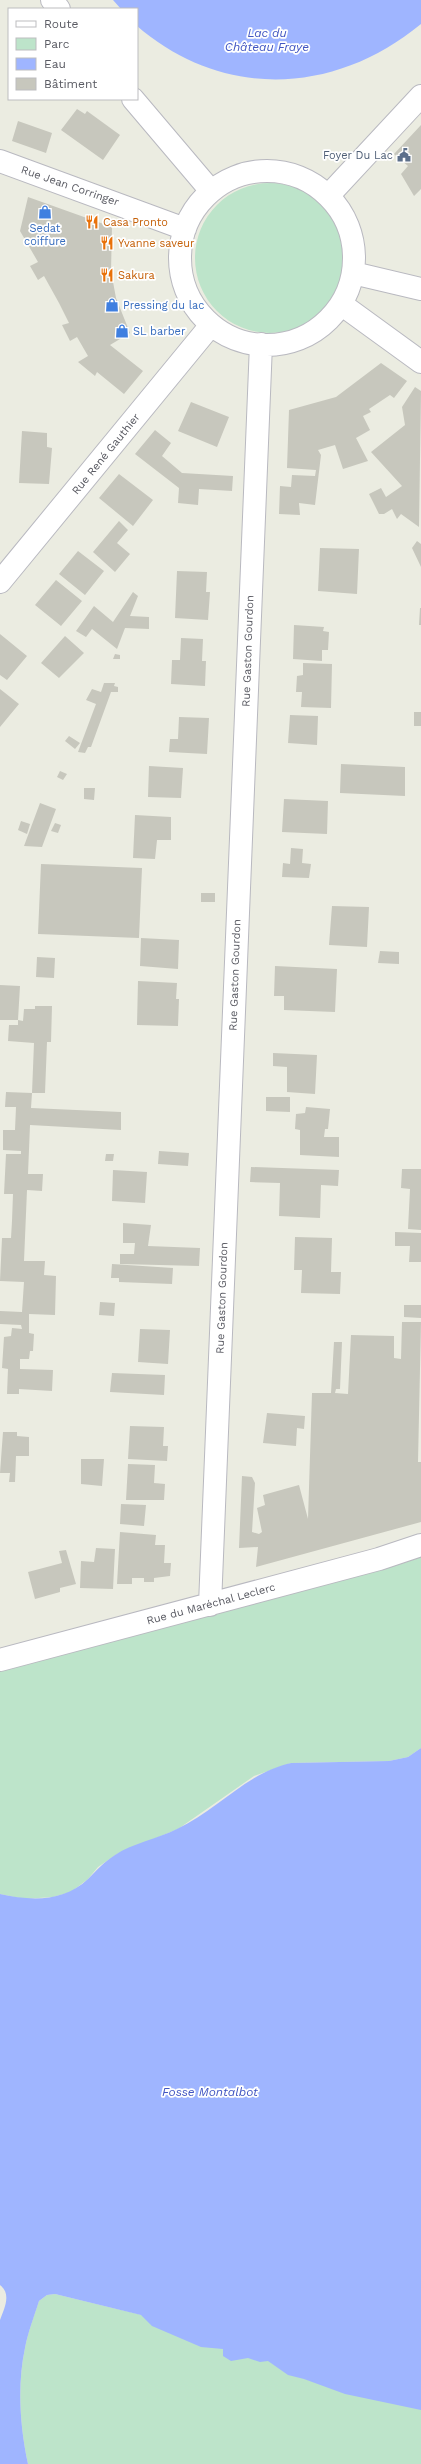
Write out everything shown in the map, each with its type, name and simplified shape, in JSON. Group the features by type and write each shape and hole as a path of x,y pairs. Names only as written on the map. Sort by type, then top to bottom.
{"street":[{"path":"52,0 58,8"},
{"path":"328,196 421,96"},
{"path":"134,100 211,191"},
{"name":"Rue Jean Corringer","path":"0,161 185,229"},
{"path":"258,171 283,172 309,182 328,196 345,219 354,245 353,273 341,304 326,322 307,336 284,343 261,344 235,338 211,325 194,305 183,281 180,255 185,229 195,208 211,191 233,177 258,171"},
{"path":"353,273 421,289"},
{"path":"341,304 421,362"},
{"name":"Rue René Gauthier","path":"0,582 211,325"},
{"name":"Rue Gaston Gourdon","path":"210,1605 261,344"},
{"name":"Rue du Maréchal Leclerc","path":"0,1660 379,1559 421,1545"}],"green space":[{"path":"270,183 292,186 312,196 323,205 332,216 342,236 345,258 342,280 332,300 323,311 312,320 292,330 270,333 248,330 228,320 217,311 208,300 198,280 195,258 198,236 208,216 217,205 228,196 248,186"},
{"path":"421,1549 421,1748 408,1757 389,1761 291,1763 254,1776 178,1829 117,1854 98,1867 88,1879 71,1892 53,1897 24,1899 0,1894 0,1670"},
{"path":"55,2294 142,2315 421,2408 421,2464 28,2464 20,2406 21,2377 25,2348 39,2301 47,2295"}],"water":[{"name":"Lac du Château Fraye","path":"113,0 421,0 421,24 388,48 352,65 316,75 279,79 242,77 206,67 170,50 138,27 138,8 120,8"},
{"name":"Fosse Montalbot","path":"421,1748 421,2410 345,2394 304,2379 288,2375 268,2361 260,2362 248,2358 231,2361 223,2356 223,2349 201,2347 152,2326 141,2315 55,2294 47,2295 39,2301 25,2348 21,2377 21,2421 28,2464 0,2464 0,2320 6,2302 6,2293 0,2285 0,1894 23,1898 47,1898 58,1896 79,1887 104,1863 115,1855 129,1847 177,1829 192,1821 246,1783 275,1768 291,1763 389,1761 408,1757"}],"building":[{"path":"77,109 85,114 87,111 120,135 103,160 61,130"},
{"path":"18,121 52,133 46,153 12,141"},
{"path":"421,125 421,189 414,196 401,174 408,166 394,154"},
{"path":"28,197 112,227 111,271 116,298 130,333 110,345 143,371 124,394 97,372 95,376 78,362 88,356 77,337 70,341 62,325 69,323 59,303 44,276 38,280 30,266 38,262 20,231"},
{"path":"381,363 407,381 394,398 390,395 369,409 371,412 363,416 370,430 356,438 368,461 343,469 335,445 318,450 321,455 315,505 299,503 300,515 279,514 280,486 291,487 292,475 315,476 316,470 287,468 289,410 336,397"},
{"path":"415,387 421,391 419,527 401,514 397,519 392,509 384,514 379,514 369,494 381,488 386,497 402,486 371,452 405,425 402,407"},
{"path":"191,402 229,417 217,447 178,431"},
{"path":"155,430 171,443 162,456 182,473 233,476 232,491 199,489 198,505 178,503 179,488 135,454"},
{"path":"22,431 47,433 47,447 52,448 49,484 19,483"},
{"path":"119,474 153,500 133,526 99,498"},
{"path":"119,521 128,530 117,543 130,554 115,572 93,552"},
{"path":"417,541 421,544 421,567 412,548"},
{"path":"320,548 359,549 357,594 318,591"},
{"path":"78,551 104,571 85,595 59,574"},
{"path":"177,571 207,572 206,592 210,592 208,620 175,618"},
{"path":"56,580 82,601 61,626 35,605"},
{"path":"133,592 138,596 130,616 149,617 149,629 125,628 117,649 92,629 86,637 76,631 94,606 113,622"},
{"path":"420,608 421,625 419,625"},
{"path":"294,625 324,627 323,631 329,632 328,650 322,650 322,661 293,659"},
{"path":"0,634 27,656 7,680 0,675"},
{"path":"65,636 84,653 59,678 41,663"},
{"path":"181,638 203,639 202,661 206,661 205,686 171,684 172,660 180,660"},
{"path":"115,654 120,655 120,659 113,659"},
{"path":"303,663 332,664 331,708 301,707 302,692 296,692 297,676 303,675"},
{"path":"104,683 115,683 114,686 118,687 118,692 111,692 91,747 88,747 85,753 78,752 96,704 86,700 92,689 101,692"},
{"path":"0,689 19,704 0,727"},
{"path":"414,712 421,712 421,726 414,726"},
{"path":"290,715 318,716 317,745 288,743"},
{"path":"179,717 209,718 207,754 169,752 170,739 178,739"},
{"path":"69,736 80,743 75,749 65,741"},
{"path":"341,764 405,767 405,796 340,793"},
{"path":"149,766 183,768 181,798 148,797"},
{"path":"60,771 67,774 63,780 57,777"},
{"path":"84,788 95,788 94,800 84,799"},
{"path":"284,799 328,801 327,834 282,832"},
{"path":"40,803 56,809 42,847 24,846"},
{"path":"135,815 171,817 171,840 157,840 155,859 133,858"},
{"path":"21,821 30,824 27,834 18,830"},
{"path":"55,823 61,825 58,833 51,831"},
{"path":"291,848 303,849 302,863 311,864 309,878 282,877 283,863 290,864"},
{"path":"41,864 142,868 139,938 38,934"},
{"path":"201,893 215,893 215,902 201,902"},
{"path":"332,906 369,907 367,947 329,945"},
{"path":"141,938 179,940 178,969 140,966"},
{"path":"380,951 399,952 399,964 378,963"},
{"path":"37,957 55,958 54,978 36,977"},
{"path":"275,966 337,969 335,1012 284,1010 284,996 274,996"},
{"path":"138,981 177,983 176,999 179,999 178,1026 137,1025"},
{"path":"0,985 20,986 18,1020 0,1020"},
{"path":"35,1006 52,1006 51,1042 47,1042 45,1093 32,1093 34,1043 8,1041 9,1025 18,1025 18,1020 23,1021 24,1009 35,1009"},
{"path":"273,1053 317,1055 315,1094 287,1092 287,1067 273,1066"},
{"path":"6,1092 32,1093 31,1108 121,1112 121,1130 30,1125 28,1174 43,1174 42,1191 27,1190 24,1261 45,1261 44,1275 56,1276 55,1315 29,1314 29,1333 34,1334 33,1351 30,1351 29,1359 20,1359 20,1369 53,1370 52,1391 19,1389 19,1394 7,1394 8,1369 2,1368 4,1337 11,1336 12,1328 22,1329 21,1325 0,1324 0,1311 22,1312 24,1282 0,1281 2,1238 11,1238 12,1221 13,1194 4,1194 6,1154 21,1154 21,1151 3,1150 3,1130 15,1130 16,1107 5,1107"},
{"path":"266,1097 290,1097 290,1112 266,1111"},
{"path":"306,1107 330,1109 328,1129 325,1129 324,1137 339,1137 339,1157 300,1155 300,1130 295,1129 296,1114 305,1113"},
{"path":"159,1151 189,1153 188,1166 158,1164"},
{"path":"106,1154 114,1154 113,1161 105,1161"},
{"path":"251,1167 339,1170 338,1186 321,1185 320,1218 279,1216 280,1183 250,1182"},
{"path":"402,1169 421,1169 421,1230 408,1229 410,1189 401,1188"},
{"path":"113,1170 147,1172 145,1203 112,1201"},
{"path":"123,1223 151,1225 148,1246 200,1248 199,1266 120,1264 120,1254 134,1254 135,1243 123,1243"},
{"path":"395,1232 421,1233 421,1262 409,1262 410,1246 395,1246"},
{"path":"295,1237 332,1238 331,1272 341,1272 340,1294 301,1293 302,1270 294,1270"},
{"path":"112,1264 173,1268 172,1284 119,1282 119,1278 111,1278"},
{"path":"100,1302 115,1303 114,1316 99,1315"},
{"path":"404,1305 421,1305 421,1318 404,1317"},
{"path":"402,1322 421,1322 418,1462 421,1462 421,1522 256,1567 258,1547 239,1548 242,1476 252,1477 255,1483 252,1532 259,1534 262,1532 257,1508 265,1505 263,1495 299,1485 308,1519 312,1393 331,1393 334,1342 342,1342 340,1389 336,1389 335,1393 348,1394 351,1335 394,1336 394,1358 401,1359"},
{"path":"140,1329 170,1330 168,1364 138,1362"},
{"path":"112,1373 165,1375 164,1395 110,1392"},
{"path":"267,1413 305,1416 304,1429 297,1428 296,1446 263,1443"},
{"path":"130,1426 164,1427 163,1446 168,1446 167,1461 128,1459"},
{"path":"3,1432 17,1432 17,1436 29,1437 29,1456 16,1456 15,1482 9,1482 10,1473 0,1473"},
{"path":"81,1459 104,1459 102,1486 81,1484"},
{"path":"128,1464 155,1465 154,1483 165,1484 164,1500 126,1500"},
{"path":"121,1504 146,1505 144,1526 120,1524"},
{"path":"120,1532 156,1535 155,1545 165,1545 164,1563 171,1563 170,1576 154,1578 154,1582 144,1582 144,1578 132,1578 132,1584 117,1584"},
{"path":"96,1548 115,1549 113,1589 80,1588 81,1561 94,1562"},
{"path":"66,1550 76,1584 60,1588 60,1592 35,1599 28,1572 62,1563 59,1551"}],"place":[{"name":"Foyer Du Lac","path":"404,155"},
{"name":"Sedat coiffure","path":"45,212"},
{"name":"Casa Pronto","path":"92,222"},
{"name":"Yvanne saveur","path":"107,243"},
{"name":"Sakura","path":"107,275"},
{"name":"Pressing du lac","path":"112,305"},
{"name":"SL barber","path":"122,331"}]}
